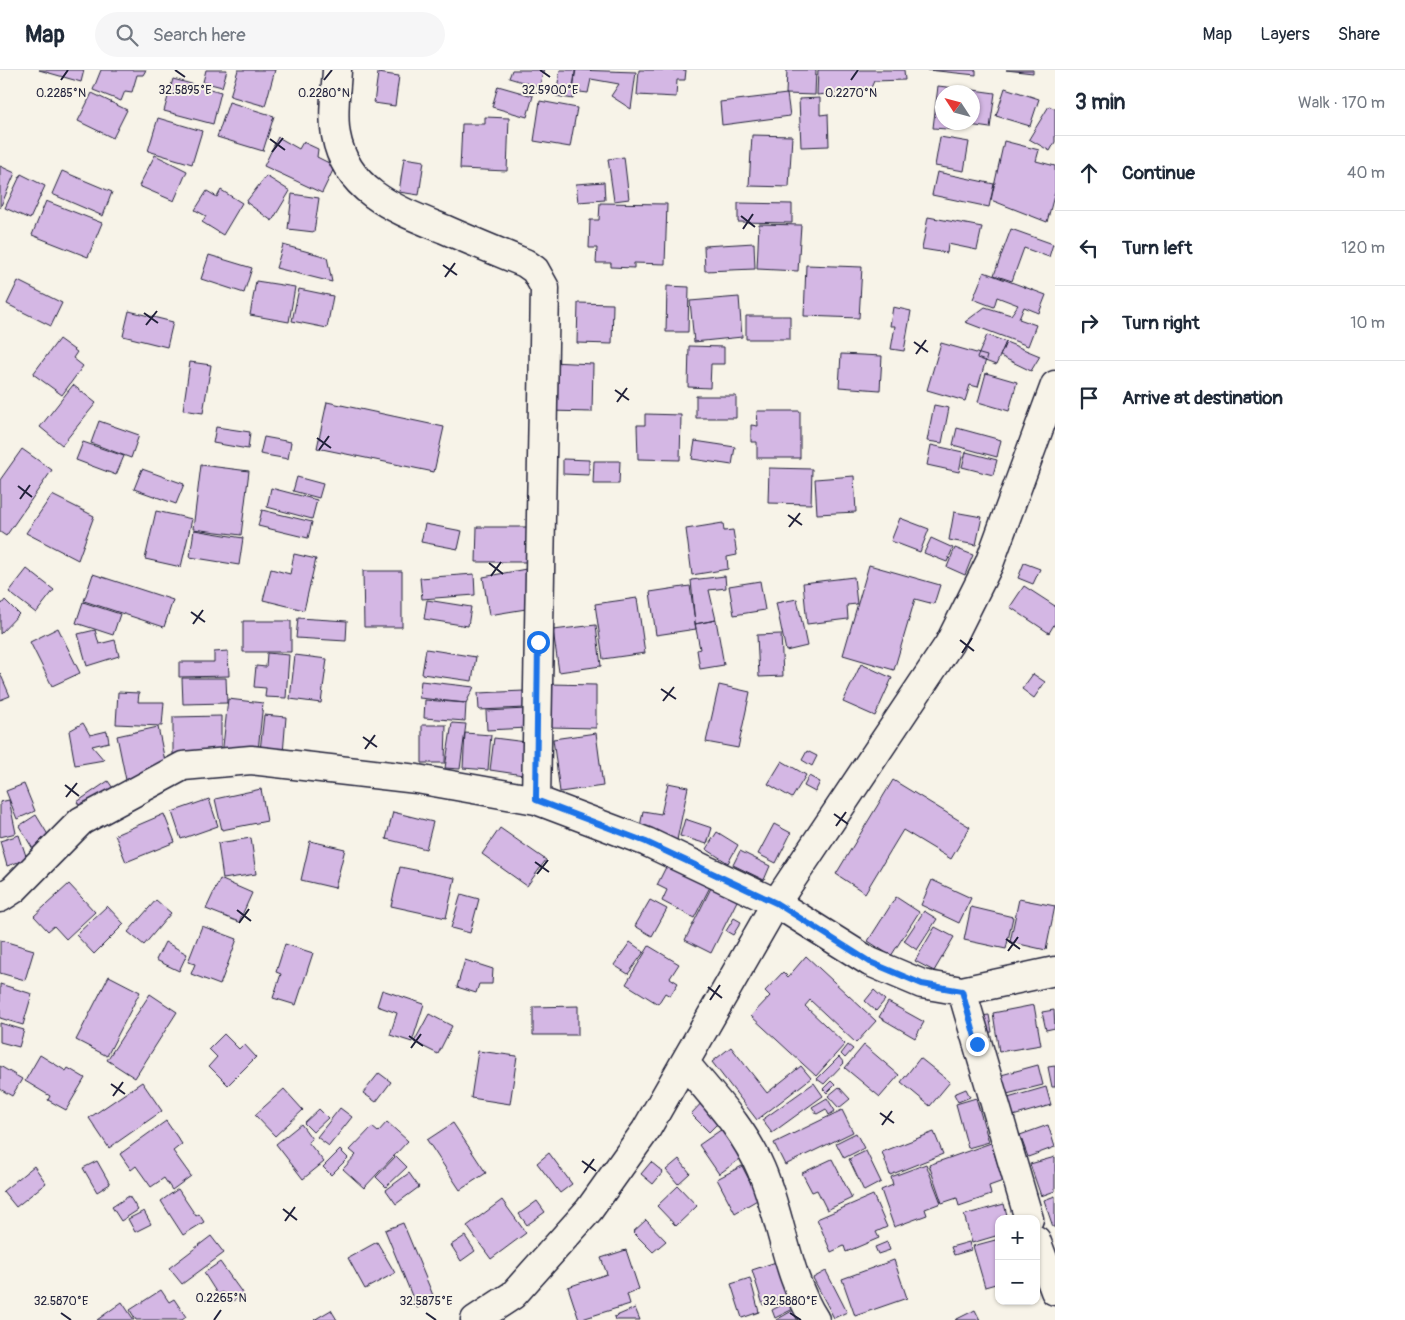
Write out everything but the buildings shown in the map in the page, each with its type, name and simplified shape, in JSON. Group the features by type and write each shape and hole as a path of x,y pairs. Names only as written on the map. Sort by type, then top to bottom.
{"street":[{"path":"337,70 334,122 336,136 349,170 365,188 385,204 525,263 535,270 545,288 536,800"},
{"path":"475,1320 513,1295 589,1210 646,1130 776,903 949,644 989,564 1055,385"},
{"path":"0,898 14,889 81,821 183,766 252,760 417,779 536,800 646,842 776,903 870,962 922,984 962,991 1055,970"},
{"path":"962,991 1028,1215"},
{"path":"685,1064 745,1136 762,1170 785,1238 797,1286 804,1303 815,1320"},
{"path":"1040,1251 1055,1291"}],"route":[{"path":"538,642 536,800 646,842 776,903 870,962 922,984 962,991 977,1044"}]}
